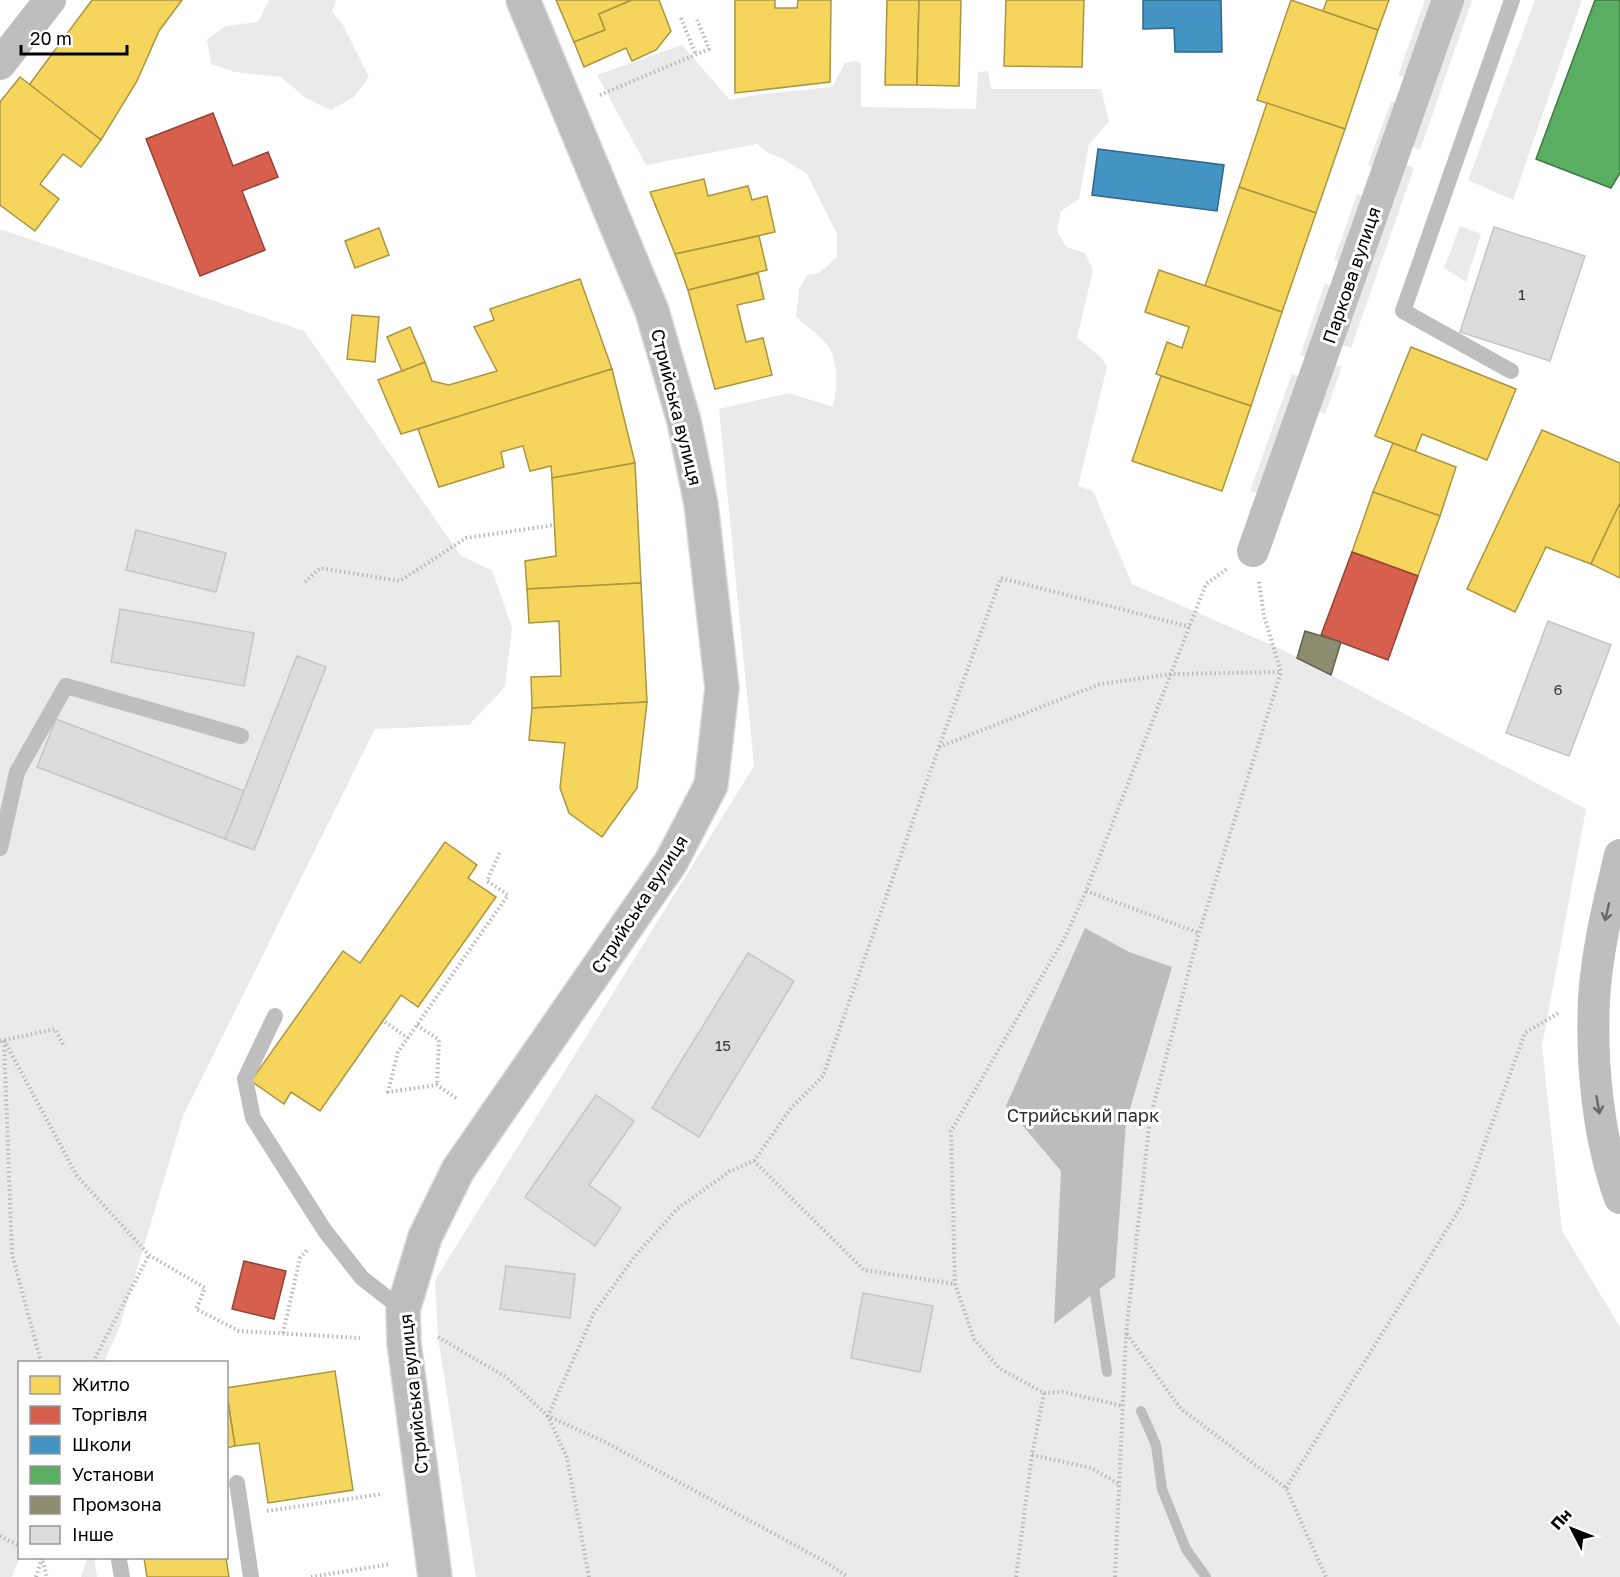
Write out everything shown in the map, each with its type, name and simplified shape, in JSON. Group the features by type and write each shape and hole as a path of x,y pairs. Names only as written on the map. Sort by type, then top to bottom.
{"main road":[{"name":"Стрийська вулиця","path":"435,1577 404,1343 403,1310 425,1237 458,1170 671,862 711,785 722,688 701,504 684,421 652,311 523,0"}],"street":[{"path":"0,64 11,28 50,0"},
{"name":"Паркова вулиця","path":"1253,551 1448,0"},
{"path":"1620,855 1604,924 1594,999 1596,1091 1610,1171 1620,1198"}],"lane":[{"path":"1511,371 1403,311 1512,0"},
{"path":"0,848 17,771 66,686 241,736"},
{"path":"275,1016 245,1079 253,1118 325,1231 362,1278 403,1310"},
{"path":"237,1483 252,1577"},
{"path":"119,1560 122,1577"}],"path":[{"path":"681,18 696,55"},
{"path":"599,95 709,49 697,20"},
{"path":"305,582 320,568 400,581 466,538 554,525"},
{"path":"1115,1577 1123,1406 1126,1334 1150,1118 1198,933 1281,672 1264,616 1253,551 1206,584 1086,891 1065,937 951,1131 955,1284 974,1339 999,1368 1044,1393 1064,1392 1123,1406"},
{"path":"589,1577 567,1458 548,1416 594,1313 635,1256 677,1209 730,1172 754,1161 791,1108 823,1076 1001,578 1190,627"},
{"path":"939,747 1100,684 1172,674 1281,672"},
{"path":"456,1098 437,1085 388,1092 398,1052 508,896 487,881 500,852"},
{"path":"1086,891 1198,933"},
{"path":"1286,1488 1461,1205 1525,1032 1565,1009"},
{"path":"386,1022 408,1038"},
{"path":"417,1025 439,1040 437,1085"},
{"path":"2,1041 55,1029 64,1046"},
{"path":"2,1041 77,1176 149,1255 205,1288 196,1309 239,1331 360,1338"},
{"path":"2,1041 12,1254 41,1361"},
{"path":"754,1161 864,1270 955,1284"},
{"path":"94,1361 149,1255"},
{"path":"283,1333 300,1258"},
{"path":"1126,1334 1180,1409 1286,1488 1326,1577"},
{"path":"428,1338 438,1337 506,1377 548,1416 605,1442 824,1561 848,1577"},
{"path":"1016,1577 1032,1455 1044,1393"},
{"path":"1032,1455 1091,1468 1119,1484"},
{"path":"242,1514 382,1494"},
{"path":"0,1536 18,1545"},
{"path":"36,1577 42,1559"},
{"path":"42,1559 47,1577"},
{"path":"311,1577 391,1564"}],"green space":[{"path":"269,0 336,0 332,12 342,23 369,77 354,97 331,110 307,99 281,77 235,72 211,64 207,39 226,26 258,22"},
{"path":"1425,0 1436,0 1408,78 1398,75"},
{"path":"1462,0 1472,0 1420,150 1411,146"},
{"path":"1535,0 1582,0 1513,200 1468,180"},
{"name":"Стрийський парк","path":"682,45 730,100 761,94 832,87 845,63 855,61 861,63 861,107 976,109 978,72 988,71 991,89 1101,89 1109,122 1089,144 1079,199 1061,211 1057,230 1066,247 1085,253 1093,270 1077,338 1102,358 1107,367 1078,486 1093,491 1132,584 1283,650 1586,809 1542,1046 1562,1231 1620,1327 1620,1577 476,1577 438,1337 435,1280 754,766 719,409 789,393 833,407 835,393 836,376 832,353 821,338 796,317 799,289 807,275 819,273 837,257 837,234 807,174 757,144 646,165 597,75"},
{"path":"1391,101 1400,104 1377,168 1368,165"},
{"path":"1404,164 1414,168 1351,348 1340,344"},
{"path":"1357,194 1366,197 1343,264 1334,260"},
{"path":"1460,226 1481,234 1466,282 1444,268"},
{"path":"0,229 304,331 461,556 492,570 512,628 505,687 469,725 375,729 183,1116 120,1326 104,1361 18,1361 20,1559 12,1577 0,1577"},
{"path":"1325,283 1336,287 1310,358 1300,355"},
{"path":"1332,364 1342,367 1325,414 1315,410"},
{"path":"1292,373 1303,378 1262,495 1250,491"},
{"path":"87,1559 94,1559 97,1577 81,1577"}],"shaded area":[{"path":"1085,928 1129,952 1172,967 1126,1122 1115,1277 1054,1324 1061,1171 1006,1106"}],"building: Житло":[{"path":"92,0 182,0 159,31 137,81 101,140 29,85"},
{"path":"556,0 632,0 599,14 605,30 574,42"},
{"path":"632,0 659,0 671,31 656,50 632,61 626,48 584,67 574,42 605,30 599,14"},
{"path":"735,0 775,0 775,8 797,8 798,0 831,0 830,82 735,93"},
{"path":"887,0 919,0 917,85 885,85"},
{"path":"919,0 961,0 959,86 917,85"},
{"path":"1006,0 1084,0 1082,67 1004,66"},
{"path":"1291,0 1378,30 1345,129 1257,100"},
{"path":"1327,0 1389,0 1378,30 1323,11"},
{"path":"20,77 101,140 81,167 63,154 40,184 59,199 35,231 0,205 0,102"},
{"path":"1267,103 1345,129 1316,213 1239,187"},
{"path":"704,179 708,196 748,186 752,200 767,196 775,232 675,254 650,192"},
{"path":"1239,187 1316,213 1282,312 1205,286"},
{"path":"379,228 389,255 355,268 345,241"},
{"path":"759,236 767,270 688,290 675,254"},
{"path":"1159,270 1282,312 1251,406 1156,374 1167,342 1182,348 1189,327 1145,312"},
{"path":"758,273 764,299 737,305 746,342 763,338 772,375 715,389 688,290"},
{"path":"580,279 612,369 401,434 378,380 425,362 432,381 449,385 497,371 474,327 494,320 490,309"},
{"path":"352,315 379,317 375,362 347,359"},
{"path":"410,327 425,362 402,371 387,337"},
{"path":"1411,347 1516,389 1487,460 1422,434 1415,452 1375,436"},
{"path":"612,369 635,463 552,478 551,466 530,471 523,446 501,452 504,467 439,487 418,429"},
{"path":"1161,376 1251,406 1222,491 1132,461"},
{"path":"1542,430 1620,463 1620,503 1591,564 1546,547 1515,612 1467,589"},
{"path":"1393,443 1456,467 1440,516 1373,492"},
{"path":"635,463 641,583 527,589 525,561 556,556 552,478"},
{"path":"1373,492 1440,516 1418,576 1352,552"},
{"path":"1620,503 1620,578 1591,564"},
{"path":"641,583 647,702 532,708 531,677 561,676 559,621 529,623 527,589"},
{"path":"647,702 637,788 602,837 569,813 560,788 565,743 529,740 532,708"},
{"path":"445,842 477,865 468,878 496,897 418,1007 401,995 320,1111 291,1092 284,1104 251,1081 343,951 360,963"},
{"path":"335,1371 353,1490 268,1503 259,1443 235,1446 228,1388"},
{"path":"228,1402 235,1446 228,1448"},
{"path":"144,1559 226,1559 229,1577 147,1577"}],"building: Торгівля":[{"path":"213,113 233,166 268,152 278,177 242,191 265,250 200,276 146,139"},
{"path":"1352,552 1418,576 1388,660 1321,635"},
{"path":"244,1261 286,1271 274,1319 232,1309"}],"building: Школи":[{"path":"1143,0 1221,0 1222,52 1175,52 1174,28 1143,29"},
{"path":"1098,149 1224,165 1217,211 1092,195"}],"building: Установи":[{"path":"1595,0 1620,0 1620,173 1611,188 1536,159"}],"building: Промзона":[{"path":"1305,631 1341,642 1331,675 1297,658"}],"building: Інше":[{"path":"1494,227 1585,256 1550,361 1460,332"},
{"path":"136,530 226,553 216,592 126,570"},
{"path":"120,609 254,633 244,686 111,662"},
{"path":"1548,621 1611,645 1569,756 1506,733"},
{"path":"297,656 326,667 254,850 225,839"},
{"path":"56,719 244,791 225,839 37,767"},
{"path":"748,953 794,981 699,1137 652,1108"},
{"path":"596,1095 634,1121 589,1185 621,1208 595,1246 525,1197"},
{"path":"506,1266 575,1274 570,1318 500,1309"},
{"path":"863,1293 933,1306 920,1372 851,1358"}],"waterway":[{"path":"1093,1280 1107,1372"},
{"path":"1141,1411 1156,1445 1162,1489 1186,1549 1206,1577"}]}
